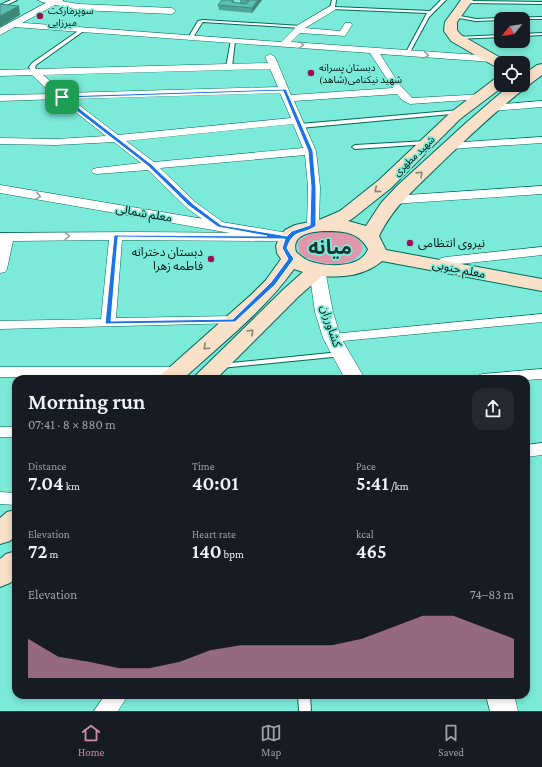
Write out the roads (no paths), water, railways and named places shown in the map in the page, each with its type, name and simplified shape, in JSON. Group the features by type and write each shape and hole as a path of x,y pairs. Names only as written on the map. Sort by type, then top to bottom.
{"main road":[{"path":"453,58 466,54 465,50 450,31 451,22 466,1"},
{"path":"456,38 494,59"},
{"path":"534,69 542,54"},
{"name":"شهید مطهری","path":"373,245 375,224 392,200 449,146 494,91"},
{"name":"شهید مطهری","path":"288,238 294,232 346,215 384,184 462,111 486,102 505,92"},
{"name":"معلم جنوبی","path":"318,225 350,227 361,231 373,245 441,266 542,285"},
{"path":"288,238 284,248 286,254 291,259 302,266 332,272 361,267 371,261 373,245"},
{"path":"174,375 273,284 291,259"},
{"path":"209,373 292,292 317,270"},
{"path":"0,534 12,523"},
{"path":"0,576 12,565"}],"street":[{"path":"42,0 57,1 79,7 172,11"},
{"path":"0,32 57,1"},
{"path":"284,44 299,29 333,4"},
{"path":"14,24 190,38 373,50 494,62"},
{"path":"299,29 342,34 348,25"},
{"path":"262,43 287,94 310,151 318,225"},
{"path":"373,50 400,91 407,99 416,102 542,104"},
{"path":"0,73 274,66"},
{"path":"34,72 62,97 150,165 191,205 220,226"},
{"path":"0,98 400,91"},
{"path":"0,141 56,142 115,139 299,123"},
{"path":"449,146 542,140"},
{"path":"97,171 310,151"},
{"name":"معلم شمالی","path":"0,189 288,238"},
{"path":"392,200 542,190"},
{"path":"108,323 116,236"},
{"path":"0,269 4,237 116,236 288,238"},
{"path":"441,266 446,261 542,251"},
{"name":"کشاورزان","path":"317,270 324,312 332,338 353,375"},
{"path":"332,338 542,318"},
{"path":"0,324 235,320"},
{"path":"0,372 174,375"},
{"path":"530,375 542,374"},
{"path":"0,432 12,432"},
{"path":"530,450 542,449"},
{"path":"0,498 12,498"},
{"path":"105,711 114,699"},
{"path":"501,699 504,711"}],"lane":[{"path":"0,7 15,0"},
{"path":"407,54 431,12 444,0"},
{"path":"466,1 542,3"},
{"path":"333,4 431,12"},
{"path":"455,16 476,20 494,19"},
{"path":"530,18 542,18"},
{"path":"190,38 200,22 203,21 299,29"},
{"path":"34,72 32,67 34,64 83,30"},
{"path":"530,35 542,34"},
{"path":"456,38 494,36"},
{"path":"229,67 233,41"},
{"path":"299,123 462,111"},
{"path":"355,148 427,143"},
{"path":"209,373 340,354"},
{"path":"304,699 305,711"}],"place":[{"name":"سوپرمارکت میرزایی","path":"40,16"},
{"name":"دبستان پسرانه شهید نیکنامی(شاهد)","path":"311,73"},
{"name":"نیروی انتظامی","path":"410,243"},
{"name":"دبستان دخترانه فاطمه زهرا","path":"211,259"}],"district":[{"name":"میانه","path":"330,247"}]}
